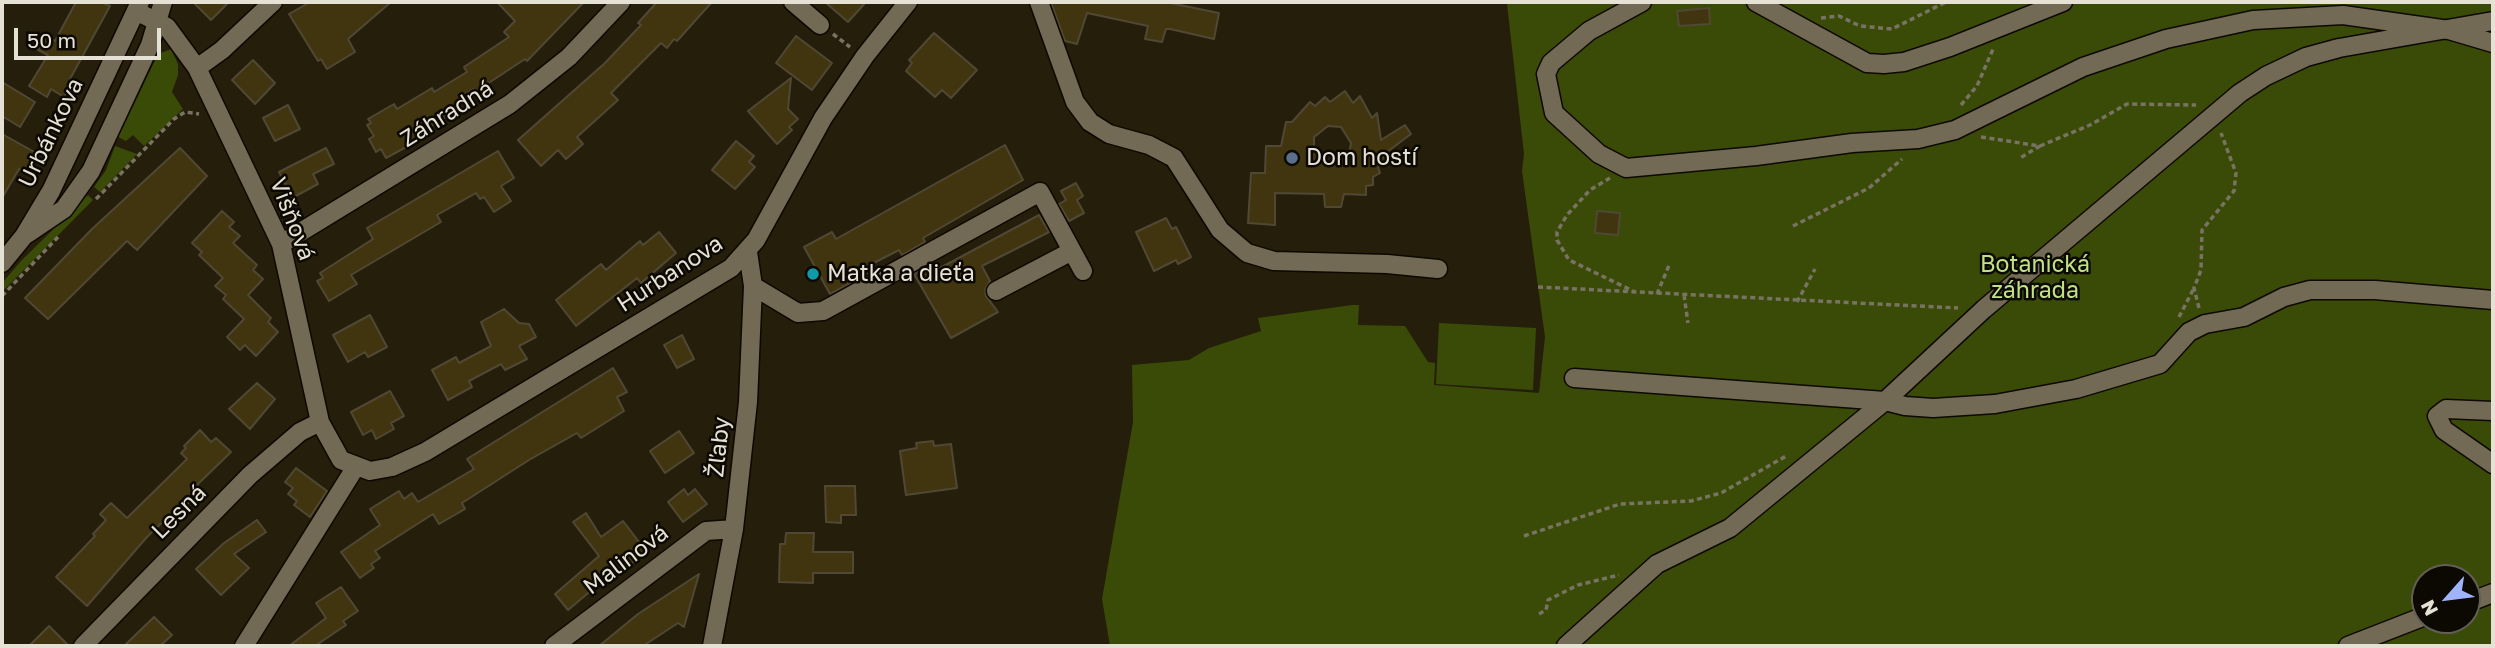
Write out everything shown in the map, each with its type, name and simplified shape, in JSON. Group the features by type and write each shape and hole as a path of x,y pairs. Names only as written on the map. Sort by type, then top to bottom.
{"street":[{"name":"Urbánkova","path":"24,236 64,209 91,171 159,21 163,2"},
{"path":"197,68 222,50 273,2"},
{"name":"Záhradná","path":"281,244 510,104 569,57 621,2"},
{"path":"793,2 820,25"},
{"name":"Hurbanova","path":"355,468 370,471 392,467 425,452 710,283 748,252 823,118 879,36 908,2"},
{"path":"1039,2 1075,102 1090,122 1109,134 1163,150 1174,158 1220,230 1247,253 1274,261 1387,264 1438,269"},
{"path":"1642,2 1589,31 1551,63 1546,74 1554,113 1599,154 1626,168 1946,132 2083,67 2166,38 2213,26 2253,20 2343,15 2449,30 2493,43"},
{"path":"1756,2 1867,64 1904,62 2001,28 2063,2"},
{"name":"Urbánkova","path":"2,263 24,236 51,191 138,6"},
{"name":"Višňová","path":"138,6 174,34 197,68 222,118 281,244 320,422 341,460 355,468"},
{"path":"1566,646 1657,564 1730,528 1861,421 1984,309 2216,113 2266,76 2306,57 2493,21"},
{"path":"753,286 791,311 814,314 1040,192 1083,271"},
{"path":"996,291 1072,251"},
{"name":"Žľaby","path":"712,646 734,529 748,402 753,286 748,252"},
{"path":"1574,378 1905,406 1995,404 2076,389 2160,364 2189,332 2206,324 2244,317 2284,298 2310,290 2375,290 2493,300"},
{"path":"2493,411 2446,409 2437,416 2444,430 2493,464"},
{"name":"Lesná","path":"83,646 250,475 300,432 320,422"},
{"path":"244,646 355,468"},
{"name":"Malinová","path":"554,646 706,531 734,529"},
{"path":"2348,646 2411,621"}],"path":[{"path":"1802,26 1825,16 1839,16 1868,28 1892,29 1946,2"},
{"path":"820,25 853,49 860,41"},
{"path":"2001,28 1977,86 1946,132 2040,146"},
{"path":"2020,158 2040,146 2137,102 2202,106 2216,113 2236,173 2234,191 2202,229 2201,270 2194,288 2196,299"},
{"path":"88,207 180,115 194,112 211,124 222,118"},
{"path":"1626,168 1590,190 1560,224 1557,240 1569,260 1636,293"},
{"path":"1793,226 1847,201 1886,175"},
{"path":"2,296 59,236"},
{"path":"1657,294 1670,262"},
{"path":"1797,302 1815,269"},
{"path":"1538,287 1797,302 1984,309"},
{"path":"1684,295 1688,323"},
{"path":"1524,536 1620,504 1691,501 1721,494 1797,451"},
{"path":"1539,614 1546,610 1548,600 1578,585 1609,575 1646,574"}],"green space":[{"name":"Botanická záhrada","path":"1510,2 2493,2 2493,646 1110,646 1102,599 1133,422 1132,365 1189,360 1209,348 1261,331 1258,318 1359,305 1358,325 1405,326 1428,362 1435,363 1434,385 1539,393 1545,337 1522,171 1524,154 1507,4"},
{"path":"171,49 178,64 178,75 172,92 183,109 144,146 133,135 126,141 118,137 158,54"},
{"path":"115,146 137,154 100,192 94,187 106,170"},
{"path":"88,195 93,200 2,292 2,283 21,261"},
{"path":"1439,323 1536,328 1533,390 1436,384"}],"building":[{"path":"76,2 101,2 110,6 70,79 73,81 64,97 51,89 47,97 29,86 48,55 38,50 45,36 55,41"},
{"path":"193,2 229,2 211,20"},
{"path":"310,2 391,2 348,39 355,52 327,69 321,59 318,61 289,14"},
{"path":"497,2 584,2 527,61 525,59 475,92 473,89 464,95 466,98 445,112 448,116 416,135 419,140 386,158 381,149 376,152 369,139 374,136 367,125 371,123 368,119 394,104 397,109 432,88 434,92 467,72 464,67 509,37 504,32 515,21"},
{"path":"657,2 712,2 677,41 674,39 667,48 661,43 611,93 618,100 577,137 583,144 566,159 558,150 541,166 518,140 605,63 641,25 638,23"},
{"path":"825,2 866,2 848,22"},
{"path":"1051,2 1165,2 1219,13 1214,39 1166,29 1162,42 1145,39 1148,26 1087,13 1077,44 1065,41"},
{"path":"1709,8 1710,24 1679,26 1677,11"},
{"path":"934,33 977,70 951,98 942,90 935,97 906,71 912,63 909,60"},
{"path":"796,36 832,63 812,90 776,63"},
{"path":"253,60 275,83 255,104 232,80"},
{"path":"791,78 788,109 798,119 789,127 792,130 777,144 748,111"},
{"path":"2,82 35,102 20,127 2,116"},
{"name":"Dom hostí","path":"1345,91 1353,103 1360,96 1372,118 1377,113 1381,140 1405,125 1411,134 1383,155 1386,161 1378,167 1380,173 1373,177 1373,185 1366,186 1366,195 1344,194 1341,207 1325,207 1324,194 1275,193 1275,225 1248,223 1251,173 1265,173 1266,146 1281,146 1286,122 1292,122 1310,102 1315,106 1325,97 1330,102","holes":["1328,126 1341,127 1351,143 1349,155 1339,163 1326,163 1314,150 1314,137"]},
{"path":"288,105 300,129 275,141 263,118"},
{"path":"2,134 38,154 27,174 19,169 2,198"},
{"path":"736,141 754,156 749,162 755,167 735,189 712,170"},
{"path":"1005,145 1023,180 923,238 925,242 902,255 899,250 864,268 867,274 830,294 804,247 832,232 836,239"},
{"path":"180,148 207,176 137,250 127,241 48,319 25,298 92,229"},
{"path":"326,148 334,164 313,174 318,184 292,198 279,172"},
{"path":"498,151 514,178 501,186 511,201 494,212 484,197 480,199 476,193 437,215 441,222 351,275 357,284 329,301 317,281 323,278 320,273 373,239 367,228"},
{"path":"1076,183 1083,196 1077,200 1084,213 1069,221 1059,204 1066,200 1061,191"},
{"path":"222,211 234,222 229,227 240,236 233,243 257,265 253,270 263,279 248,295 271,318 268,322 278,332 256,356 245,345 240,350 227,337 244,319 223,299 226,295 215,286 223,278 199,255 202,252 192,243"},
{"path":"1597,211 1620,213 1618,235 1595,233"},
{"path":"1039,215 1049,232 982,266 990,281 985,290 986,296 998,312 951,338 914,274 936,262 940,268"},
{"path":"1166,218 1172,229 1176,227 1191,257 1178,264 1176,260 1154,271 1136,232"},
{"path":"659,232 676,253 641,283 637,278 576,326 556,300 601,264 606,270 640,241 643,245"},
{"path":"504,309 519,323 529,324 536,337 519,346 527,359 505,370 501,364 469,381 472,387 448,400 432,370 456,357 459,363 491,346 481,322"},
{"path":"370,315 387,347 368,357 365,352 348,362 333,335"},
{"path":"682,335 694,359 677,368 664,345"},
{"path":"613,368 627,392 617,397 624,411 581,438 577,433 529,460 462,503 465,509 439,524 433,514 375,551 380,558 371,564 374,568 360,578 341,552 380,525 370,509 399,491 404,499 412,493 418,502 474,469 467,459"},
{"path":"257,383 275,399 250,429 229,409"},
{"path":"390,391 404,416 391,423 394,429 376,439 372,430 363,435 351,412"},
{"path":"200,430 211,442 216,438 231,452 197,485 202,490 179,512 176,509 147,537 87,606 56,577 95,536 93,534 106,520 100,514 111,503 127,518 187,459 181,453 186,448 184,446"},
{"path":"679,431 694,453 665,473 650,451"},
{"path":"933,441 934,446 951,444 957,488 906,495 900,451 917,448 916,443"},
{"path":"296,468 327,491 310,517 294,505 297,501 288,494 293,488 285,482"},
{"path":"825,486 855,486 856,515 841,515 841,523 826,522"},
{"path":"684,489 688,495 695,489 707,504 683,522 668,502"},
{"path":"586,513 601,537 623,521 646,551 615,577 612,573 568,610 555,594 599,556 573,522"},
{"path":"257,520 266,532 234,554 249,568 221,595 196,569 224,543"},
{"path":"786,533 814,533 813,552 853,552 853,573 813,573 813,583 779,582 780,544 785,544"},
{"path":"699,574 684,627 678,623 643,646 599,646 638,614"},
{"path":"341,587 358,611 343,621 346,625 315,646 289,646 326,618 316,603"},
{"path":"154,617 172,635 160,646 124,646"},
{"path":"49,626 69,646 29,646"}],"place":[{"name":"Dom hostí","path":"1292,158"},
{"name":"Matka a dieťa","path":"813,274"}]}
